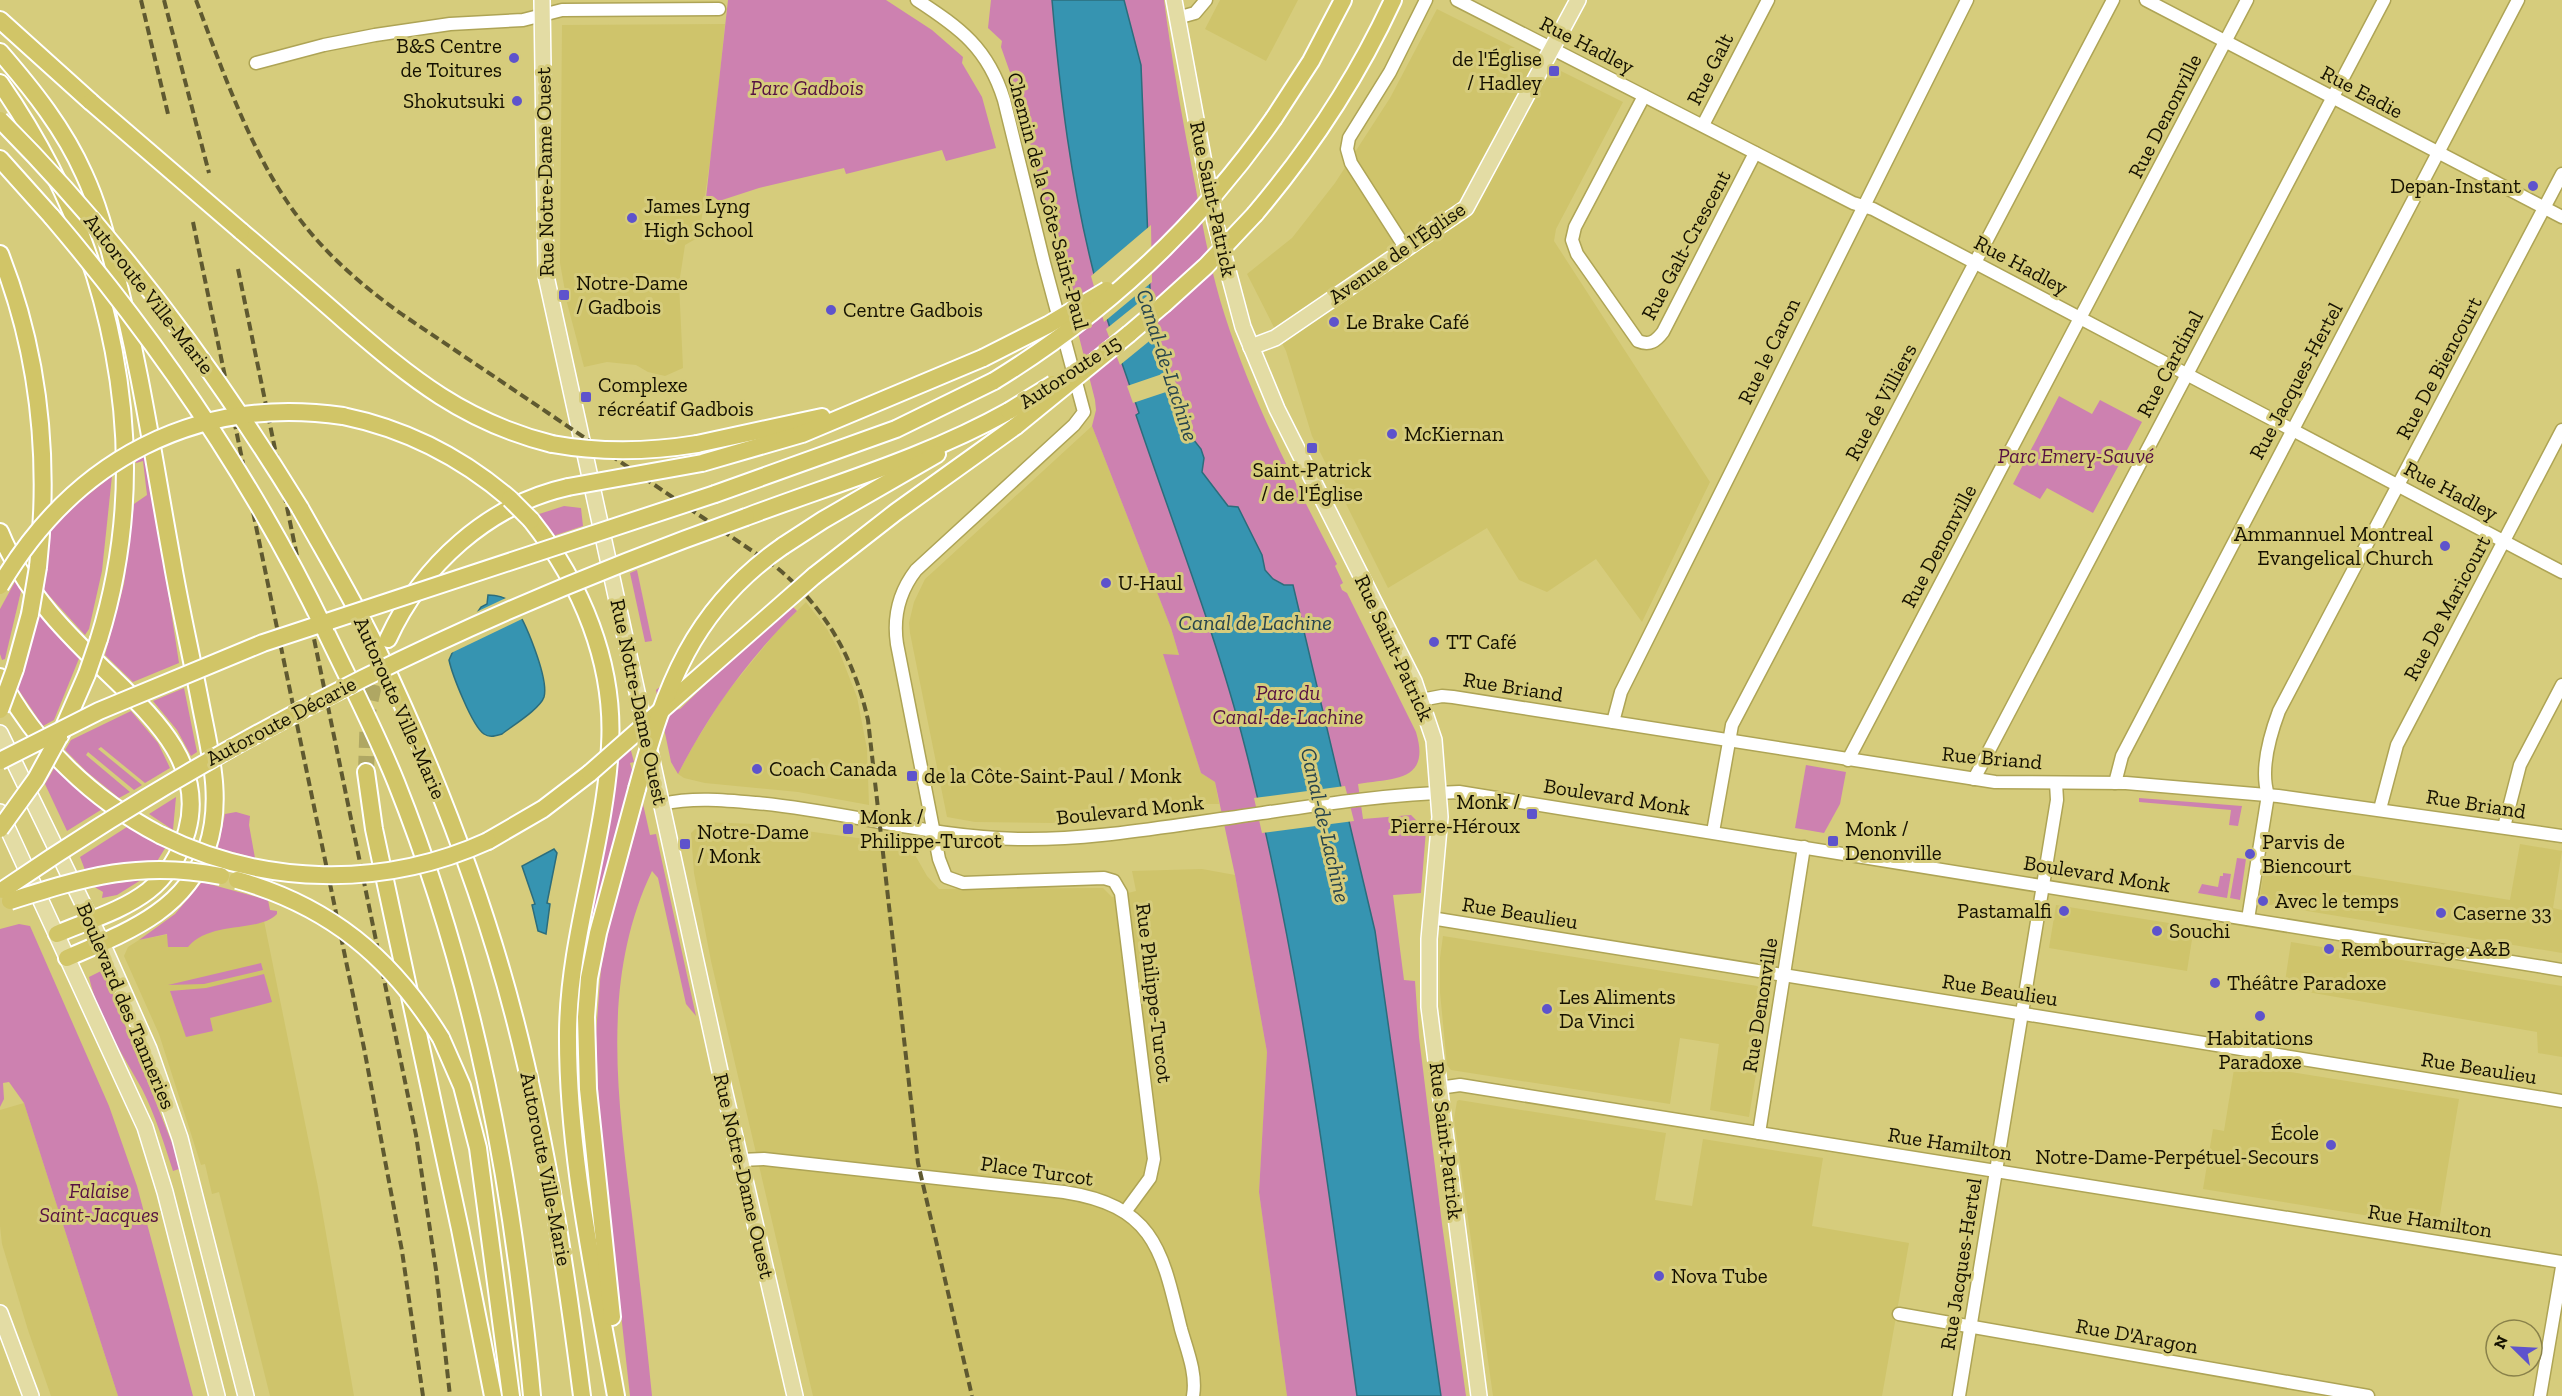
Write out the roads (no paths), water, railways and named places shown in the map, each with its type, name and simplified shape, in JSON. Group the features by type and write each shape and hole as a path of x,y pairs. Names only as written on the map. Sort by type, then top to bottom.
{"highway":[{"path":"0,761 99,711 254,646 715,494 896,429 994,381 1084,320 1152,260 1218,192 1266,130 1311,61 1343,0"},
{"name":"Autoroute 15","path":"746,517 974,430 1013,418 1129,334 1206,266 1272,194 1339,100 1394,0"},
{"path":"0,20 91,102 425,387 488,423 552,444 621,452 697,444 875,404"},
{"path":"0,52 43,104 76,158 91,192 108,244 139,371 214,783 215,809 208,847 192,878 176,898 158,914 67,958"},
{"path":"0,84 44,156 80,230 95,272 116,361 124,435 124,504 114,578 99,639 87,674 59,736 36,779 0,830"},
{"name":"Autoroute Ville-Marie","path":"0,120 91,217 162,304 250,430 300,508 374,643 415,732 454,830 489,931 515,1019 546,1159 560,1238 582,1396"},
{"name":"Autoroute Ville-Marie","path":"0,159 52,217 130,313 194,403 274,532 325,630 396,782 425,861 458,966 481,1052 504,1169 519,1263 532,1396"},
{"path":"0,254 25,326 40,406 44,495 38,567 30,614 7,673 0,710"},
{"path":"388,639 412,596 432,569 457,545 485,523 507,510 535,497 568,487 702,463 802,434 983,358 1078,308 1152,260"},
{"path":"0,586 28,542 58,508 92,478 143,445 192,426 236,415 280,411 343,416 394,429 440,449 477,472 531,520 561,562 586,612 599,649 611,727 609,767 572,970 568,1052 570,1102 579,1178 617,1396"},
{"path":"7,673 32,728 65,766 106,801 160,835 191,849 244,866 286,873 327,876 408,868 453,855 488,841 537,813 590,773 814,576 1013,418"},
{"path":"617,1396 605,1236 588,1089 586,1017 598,933 660,708 690,646 729,593 752,570 783,546 974,430"},
{"name":"Autoroute Décarie","path":"3,896 76,840 162,787 339,689 553,590 746,517"},
{"path":"0,532 18,568 41,602 84,650 163,729 185,769 190,793 190,815 185,838 176,859 165,875 147,892 119,908 57,934"},
{"path":"366,772 376,839 460,1229 493,1396"},
{"path":"3,896 119,872 164,870 229,878 295,900 319,913 354,937 404,984 441,1038 462,1086 478,1148 511,1396"}],"main road":[{"name":"Rue Saint-Patrick","path":"1174,0 1215,222 1230,282 1251,347 1281,417 1421,700 1434,740 1440,817 1428,981 1439,1088 1479,1396"},
{"name":"Avenue de l'Église","path":"1251,347 1275,338 1466,208 1578,0"},
{"name":"Rue Notre-Dame Ouest","path":"542,7 545,270 740,1160 795,1396"},
{"name":"Boulevard des Tanneries","path":"0,733 91,919 149,1049 180,1138 246,1396"},
{"name":"Boulevard des Tanneries","path":"0,812 131,1094 154,1154 217,1396"},
{"path":"0,1313 31,1396"}],"street":[{"name":"Chemin de la Côte-Saint-Paul","path":"917,0 973,42 986,58 996,77 1004,100 1044,263 1084,408 1082,417 1074,425 920,565 907,583 899,601 896,618 897,644 934,831"},
{"path":"1177,18 1195,13 1206,0"},
{"path":"1406,249 1351,163 1347,149 1349,138 1390,72 1426,0"},
{"name":"Rue Hadley","path":"1457,0 1755,153 1873,209 2562,572"},
{"name":"Rue Galt","path":"1703,125 1768,0"},
{"name":"Rue le Caron","path":"1613,722 1621,692 1967,0"},
{"name":"Rue de Villiers","path":"1713,832 1732,725 2113,0"},
{"name":"Rue Eadie","path":"2145,0 2562,217"},
{"name":"Rue Denonville","path":"1848,760 2247,0"},
{"name":"Rue Cardinal","path":"1974,779 2384,0"},
{"name":"Rue Jacques-Hertel","path":"2115,783 2122,756 2518,0"},
{"path":"256,63 324,45 375,35 443,25 523,20 542,7 562,10 659,5 719,9"},
{"name":"Rue Galt-Crescent","path":"1644,96 1575,227 1572,240 1577,254 1638,341 1648,344 1663,332 1755,153"},
{"name":"Rue De Biencourt","path":"2248,919 2268,795 2264,782 2271,738 2279,711 2400,486 2562,174"},
{"name":"Rue De Maricourt","path":"2380,809 2397,745 2562,430"},
{"path":"2504,827 2520,765 2562,685"},
{"name":"Rue Briand","path":"1421,700 1442,696 1974,779 2018,784 2115,783 2268,795 2562,836"},
{"name":"Rue Jacques-Hertel","path":"1959,1396 2056,800 2056,783"},
{"name":"Boulevard Monk","path":"662,804 700,799 782,805 840,813 934,831 1038,839 1132,832 1360,801 1439,793 1477,794 2562,970"},
{"name":"Rue Philippe-Turcot","path":"934,831 941,867 951,880 963,883 1104,878 1114,881 1120,889 1154,1159 1150,1178 1125,1212"},
{"name":"Rue Denonville","path":"1759,1133 1804,847"},
{"name":"Rue Beaulieu","path":"1431,918 2562,1101"},
{"name":"Rue Hamilton","path":"1439,1088 1460,1085 2562,1262"},
{"name":"Place Turcot","path":"740,1160 764,1159 1064,1192 1106,1202 1125,1212 1150,1237 1163,1259 1193,1375 1193,1396"},
{"path":"2540,1396 2562,1267"},
{"name":"Rue D'Aragon","path":"1899,1314 2368,1396"}],"water":[{"name":"Canal de Lachine","path":"1052,0 1124,0 1141,65 1151,315 1189,434 1201,449 1204,458 1202,472 1228,506 1238,507 1262,555 1265,570 1273,579 1284,585 1293,585 1375,931 1441,1396 1357,1396 1335,1233 1297,988 1264,827 1234,705 1194,580 1136,415 1139,413 1094,274 1067,138"},
{"path":"488,595 505,598 518,612 535,649 545,688 544,697 532,712 502,734 493,736 484,734 479,729 468,711 449,660 457,642 481,607 487,604"},
{"path":"554,849 557,853 547,903 550,904 546,934 538,931 532,905 535,904 522,866"}],"tunnel":[{"path":"366,772 368,712 379,662"}],"railway":[{"path":"141,0 168,114"},
{"path":"164,0 209,173"},
{"path":"196,0 247,129 272,178 298,217 339,263 403,315 776,567 809,599 835,635 855,676 868,720 918,1163 972,1396"},
{"path":"193,222 364,1048 402,1251 423,1396"},
{"path":"238,269 416,1135 436,1270 450,1396"}],"place":[{"name":"B&S Centre de Toitures","path":"514,58"},
{"name":"de l'Église / Hadley","path":"1554,71"},
{"name":"Shokutsuki","path":"517,101"},
{"name":"Depan-Instant","path":"2533,186"},
{"name":"James Lyng High School","path":"632,218"},
{"name":"Notre-Dame / Gadbois","path":"564,295"},
{"name":"Centre Gadbois","path":"831,310"},
{"name":"Le Brake Café","path":"1334,322"},
{"name":"Complexe récréatif Gadbois","path":"586,397"},
{"name":"McKiernan","path":"1392,434"},
{"name":"Saint-Patrick / de l'Église","path":"1312,448"},
{"name":"Ammannuel Montreal Evangelical Church","path":"2445,546"},
{"name":"U-Haul","path":"1106,583"},
{"name":"TT Café","path":"1434,642"},
{"name":"Coach Canada","path":"757,769"},
{"name":"de la Côte-Saint-Paul / Monk","path":"912,776"},
{"name":"Monk / Pierre-Héroux","path":"1532,814"},
{"name":"Monk / Philippe-Turcot","path":"848,829"},
{"name":"Monk / Denonville","path":"1833,841"},
{"name":"Notre-Dame / Monk","path":"685,844"},
{"name":"Parvis de Biencourt","path":"2250,854"},
{"name":"Avec le temps","path":"2263,901"},
{"name":"Pastamalfi","path":"2064,911"},
{"name":"Caserne 33","path":"2441,913"},
{"name":"Souchi","path":"2157,931"},
{"name":"Rembourrage A&B","path":"2329,949"},
{"name":"Théâtre Paradoxe","path":"2215,983"},
{"name":"Les Aliments Da Vinci","path":"1547,1009"},
{"name":"Habitations Paradoxe","path":"2260,1016"},
{"name":"École Notre-Dame-Perpétuel-Secours","path":"2331,1145"},
{"name":"Nova Tube","path":"1659,1276"}],"park label":[{"name":"Parc Gadbois","path":"807,88"},
{"name":"Parc Emery-Sauvé","path":"2076,456"},
{"name":"Parc du Canal-de-Lachine","path":"1288,705"},
{"name":"Falaise Saint-Jacques","path":"99,1203"}],"water label":[{"name":"Canal-de-Lachine","path":"1168,365"},
{"name":"Canal-de-Lachine","path":"1326,825"}]}
